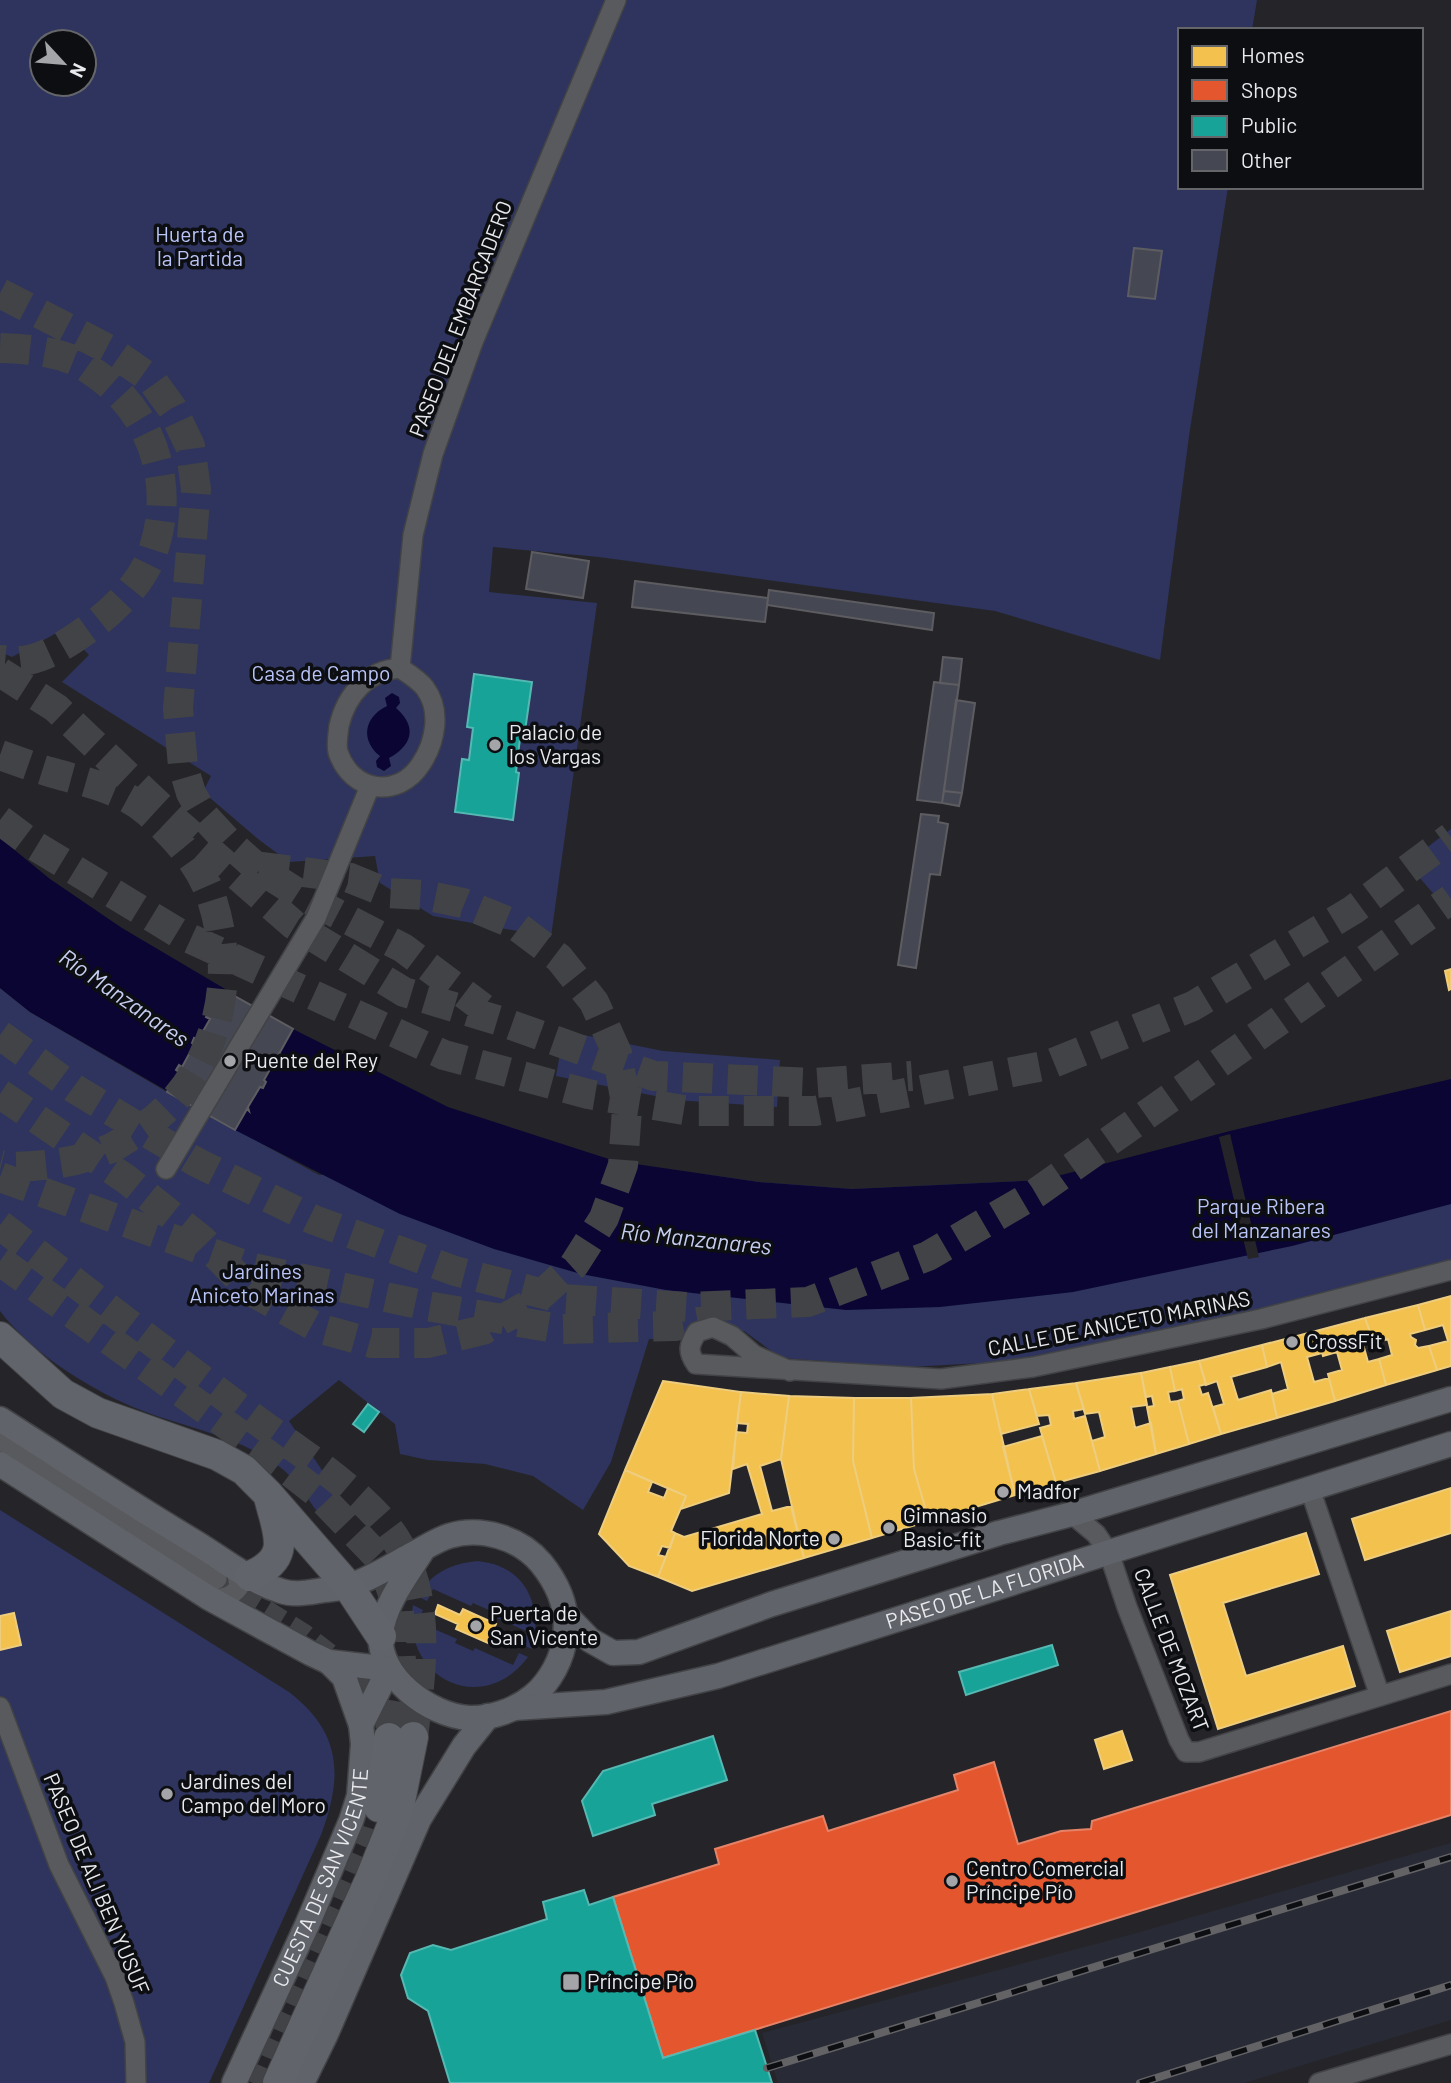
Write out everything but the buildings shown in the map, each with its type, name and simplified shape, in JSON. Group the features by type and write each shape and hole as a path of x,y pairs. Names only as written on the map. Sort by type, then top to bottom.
{"highway":[{"path":"0,1337 63,1394 98,1413 217,1455 244,1471 268,1494 348,1586 381,1636"},
{"path":"228,1580 265,1569 279,1551 279,1538 268,1494"},
{"path":"258,2083 362,1853 401,1738 398,1811 370,1880 278,2083"}],"main road":[{"path":"565,1614 590,1640 613,1653 639,1652 772,1604 999,1533 1072,1514 1451,1399"},
{"path":"0,1419 228,1580 329,1662 344,1677 361,1725"},
{"name":"PASEO DE LA FLORIDA","path":"514,1708 606,1702 718,1676 1451,1444"},
{"path":"0,1464 228,1580 283,1592 299,1594 348,1586 374,1575 424,1548 449,1536 485,1534 503,1537 525,1548 550,1573 559,1588 565,1614 565,1636 560,1658 549,1679 534,1695 514,1708 488,1716 468,1718 437,1709 400,1683 389,1670 381,1636 388,1608 424,1548"},
{"path":"329,1662 389,1670"},
{"name":"CUESTA DE SAN VICENTE","path":"234,2083 351,1821 359,1796 362,1769 361,1725 389,1670"},
{"path":"302,2083 419,1819 464,1746 488,1716"}],"street":[{"name":"PASEO DEL EMBARCADERO","path":"400,668 413,535 433,454 473,342 616,0"},
{"path":"400,668 426,690 435,722 432,744 420,767 403,783 385,788 370,786 354,777 337,750 344,707 373,674 400,668"},
{"path":"166,1169 316,918 370,786"},
{"name":"CALLE DE ANICETO MARINAS","path":"790,1371 941,1379 1033,1367 1261,1320 1451,1270"},
{"path":"0,1440 228,1580"},
{"path":"1310,1489 1380,1696"},
{"name":"CALLE DE MOZART","path":"1072,1514 1096,1534 1109,1553 1127,1607 1186,1752 1199,1752 1451,1674"},
{"name":"PASEO DE ALI BEN YUSUF","path":"0,1707 59,1865 115,1977 135,2042 136,2083"},
{"path":"1319,2083 1451,2044"}],"shaded area":[{"path":"1451,1843 1451,2020 1244,2083 778,2083 762,2033 1133,1934"}],"green space":[{"path":"0,0 1257,0 1252,28 1178,28 1178,189 1228,189 1189,436 1160,660 995,611 599,557 493,547 489,592 597,603 551,937 433,916 380,883 375,856 289,862 203,792 211,776 62,682 89,655 64,629 12,657 0,652"},
{"path":"1451,829 1451,913 1450,913 1407,863"},
{"path":"0,988 30,1012 167,1092 319,1175 703,1174 759,1182 852,1189 1042,1180 1451,1080 1451,1261 1274,1309 1065,1352 982,1363 908,1367 781,1358 744,1331 686,1333 679,1339 649,1339 611,1462 583,1510 533,1476 485,1464 428,1460 400,1454 395,1424 339,1380 289,1421 350,1512 328,1526 293,1479 265,1457 232,1441 143,1411 104,1393 46,1357 13,1327 0,1311"},
{"path":"564,1031 663,1051 780,1060 777,1107 675,1100 556,1076"},
{"name":"Jardines del Campo del Moro","path":"0,1510 289,1692 319,1723 328,1740 335,1775 333,1794 321,1835 209,2083 0,2083"},
{"path":"477,1561 511,1572 527,1590 534,1612 535,1637 532,1649 523,1645 528,1632 490,1615 491,1611 473,1603 471,1606 433,1589 427,1601 417,1596 429,1581 443,1571 458,1564"},
{"path":"413,1605 423,1610 418,1622 457,1639 455,1643 473,1651 475,1648 513,1665 519,1653 528,1657 510,1675 489,1685 469,1687 449,1682 432,1670 420,1653 413,1631"}],"water":[{"path":"392,693 399,697 400,703 396,708 407,722 409,735 403,747 389,758 391,766 384,771 377,767 376,761 380,756 369,743 367,729 373,716 387,706 385,698"},
{"name":"Río Manzanares","path":"0,838 50,879 122,928 293,1029 448,1107 615,1161 759,1182 852,1189 1042,1180 1230,1131 1451,1079 1451,1204 1292,1246 1073,1292 940,1307 846,1310 666,1290 581,1274 494,1249 400,1214 235,1130 30,1012 0,988"}],"pier":[{"path":"1230,1134 1259,1257 1248,1259 1219,1137"}],"tunnel":[{"path":"0,293 108,349 151,379 172,408 190,446 196,489 178,709 183,766 191,793 205,817 255,866 299,894 403,948 483,1008"},
{"path":"0,348 40,351 69,358 85,366 115,390 132,408 154,451 162,498 154,548 143,572 119,603 81,634 48,653 30,660 0,660"},
{"path":"0,672 56,708 174,820 294,925 404,992 500,1021 654,1076 814,1083 912,1076"},
{"path":"0,755 114,791 148,812 183,848 204,880 219,925 223,959 221,994 215,1027 202,1058 185,1087 162,1113 117,1145 94,1155 46,1165 0,1165"},
{"path":"0,820 32,844 180,934 444,1055 588,1094 690,1111 815,1111 1048,1065 1193,1006 1353,910 1451,837"},
{"path":"0,1094 126,1179 202,1240 251,1291 318,1328 372,1343 428,1343 483,1330 532,1303 574,1265 604,1218 623,1165 627,1109 617,1053 594,1002 559,958 514,924 463,903 424,895 387,893 350,878 255,866"},
{"path":"0,1035 75,1089 196,1162 314,1220 455,1271 563,1299 688,1307 808,1302 928,1256 1036,1193 1451,899"},
{"path":"0,1177 253,1268 427,1306 560,1329 675,1326 709,1320"},
{"path":"0,1225 330,1474 387,1527 409,1568 420,1615 421,1664 413,1737"},
{"path":"0,1261 316,1492 381,1560 399,1611 401,1665 389,1738"},
{"path":"217,1579 304,1633 345,1665 374,1701 382,1736 382,1751"},
{"path":"253,2083 363,1834 376,1794"}],"railway":[{"path":"767,2068 1451,1857"},
{"path":"1140,2083 1451,1985"}],"place":[{"name":"Palacio de los Vargas","path":"495,745"},
{"name":"Puente del Rey","path":"230,1061"},
{"name":"CrossFit","path":"1292,1342"},
{"name":"Madfor","path":"1003,1492"},
{"name":"Gimnasio Basic-fit","path":"889,1528"},
{"name":"Florida Norte","path":"834,1539"},
{"name":"Puerta de San Vicente","path":"476,1626"},
{"name":"Jardines del Campo del Moro","path":"167,1794"},
{"name":"Centro Comercial Príncipe Pío","path":"952,1881"},
{"name":"Príncipe Pío","path":"571,1982"}],"park label":[{"name":"Huerta de la Partida","path":"200,247"},
{"name":"Casa de Campo","path":"321,674"},
{"name":"Parque Ribera del Manzanares","path":"1261,1219"},
{"name":"Jardines Aniceto Marinas","path":"262,1284"}]}
